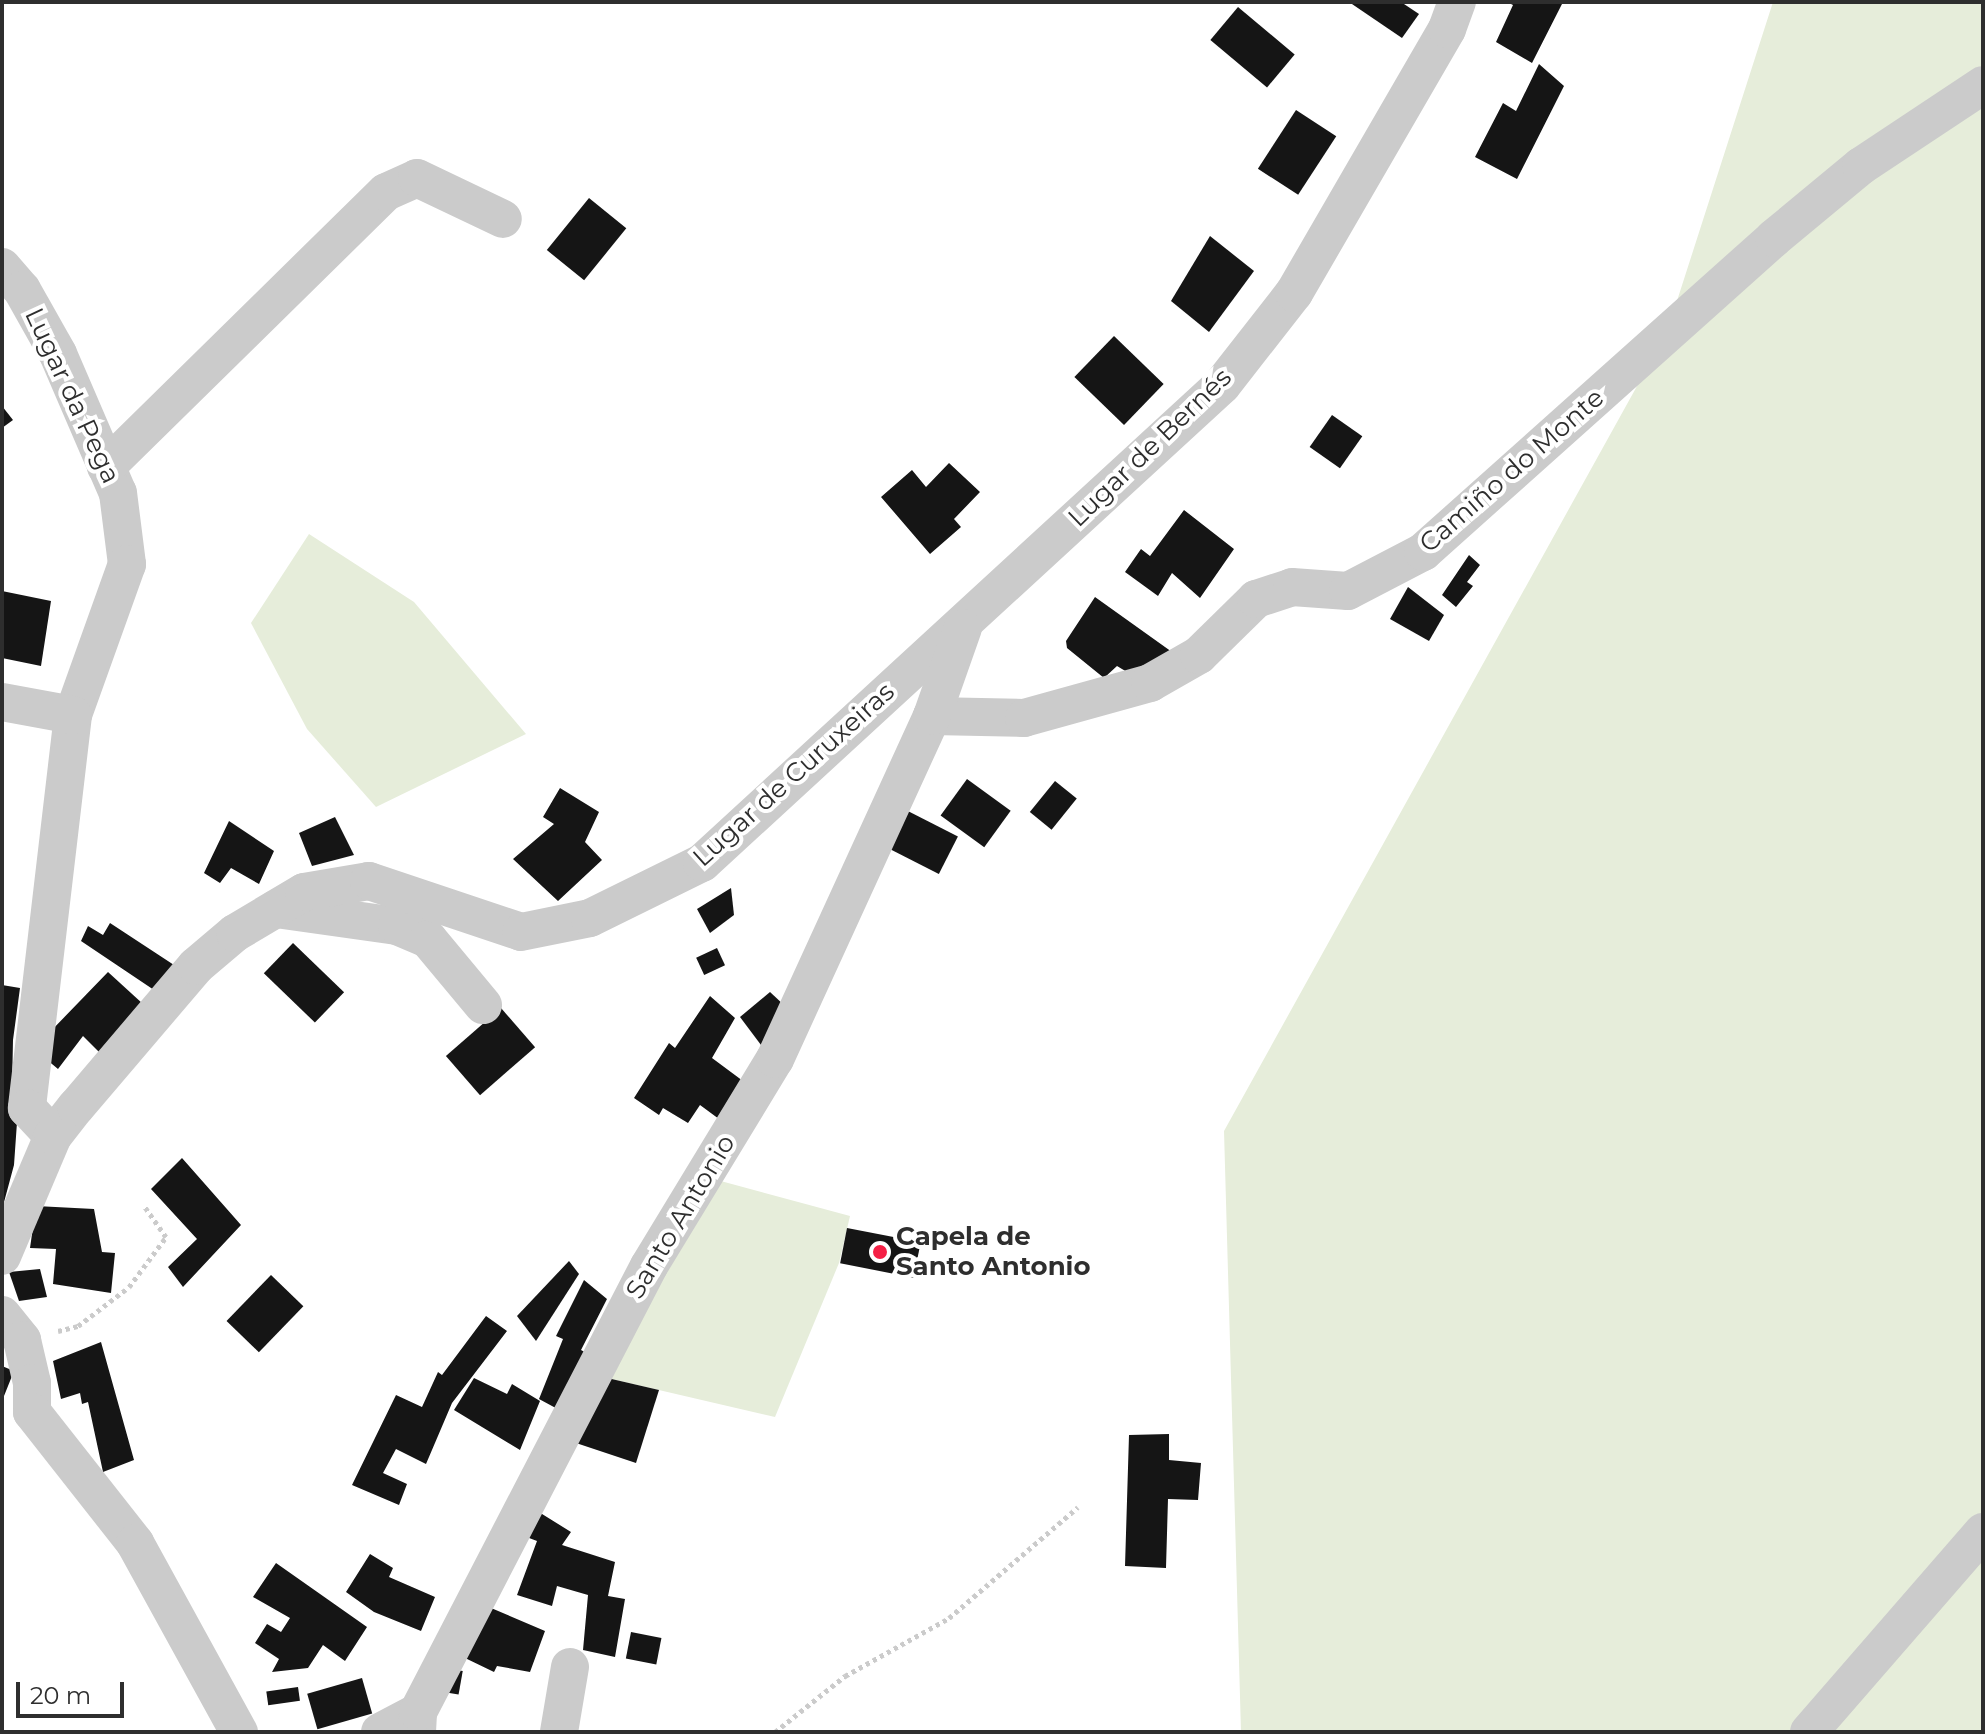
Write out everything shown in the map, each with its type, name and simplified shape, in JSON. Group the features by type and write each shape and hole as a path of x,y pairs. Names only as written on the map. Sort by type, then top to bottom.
{"street":[{"name":"Lugar de Bernés","path":"932,716 965,621 1222,385 1294,293 1447,29 1457,2"},
{"name":"Camiño do Monte","path":"932,716 1024,718 1150,683 1199,655 1256,599 1292,587 1348,591 1423,552 1774,238 1861,166 1983,85"},
{"path":"106,467 386,192 417,178 503,219"},
{"name":"Lugar da Pega","path":"2,267 22,290 58,354 118,493 127,564 73,715 27,1108 53,1136"},
{"name":"Lugar de Curuxeiras","path":"2,1256 53,1136 196,966 235,933 304,892 369,881 521,932 590,918 702,863 965,621"},
{"path":"2,702 73,715"},
{"name":"Santo Antonio","path":"380,1732 417,1722 649,1266 775,1059 932,716"},
{"path":"276,909 397,926 428,939 483,1005"},
{"path":"12,1328 32,1383 32,1412 135,1543 239,1732"},
{"path":"1809,1732 1983,1532"},
{"path":"559,1732 570,1667"}],"path":[{"path":"12,1328 78,1326 129,1287 166,1237 144,1206"},
{"path":"775,1732 845,1676 949,1618 1078,1507"}],"green space":[{"path":"1773,2 1983,2 1983,1732 1241,1732 1224,1131 1667,332"},
{"path":"309,534 414,602 526,734 376,807 307,729 251,623"},
{"path":"717,1180 850,1216 839,1263 775,1417 603,1377"}],"building":[{"path":"1349,2 1401,2 1419,14 1402,38"},
{"path":"1507,2 1562,4 1532,63 1496,42 1513,5"},
{"path":"1238,7 1295,55 1267,88 1210,40"},
{"path":"1539,64 1564,86 1517,179 1475,157 1503,103 1516,111"},
{"path":"1296,110 1336,136 1298,195 1258,169"},
{"path":"589,198 626,228 584,280 547,250"},
{"path":"1210,236 1254,271 1209,332 1171,301"},
{"path":"1114,336 1164,384 1124,425 1074,377"},
{"path":"2,406 13,420 2,428"},
{"path":"1332,415 1362,436 1340,468 1310,447"},
{"path":"949,463 980,492 954,519 961,527 930,554 881,497 912,470 926,487"},
{"path":"1184,510 1234,549 1200,598 1172,573 1158,596 1125,572 1141,549 1150,556"},
{"path":"1469,555 1480,565 1467,582 1473,586 1456,607 1442,595"},
{"path":"1408,587 1444,615 1429,641 1390,619"},
{"path":"2,591 51,601 41,666 2,658"},
{"path":"1095,597 1172,652 1132,675 1117,666 1104,678 1067,648 1066,641"},
{"path":"967,779 1011,811 984,847 941,815"},
{"path":"1055,781 1077,799 1052,830 1030,812"},
{"path":"560,788 599,812 585,842 602,860 558,901 513,859 554,824 543,817"},
{"path":"900,807 958,837 939,874 881,844"},
{"path":"335,817 354,855 312,866 299,833"},
{"path":"229,821 274,851 259,884 231,868 220,883 204,873"},
{"path":"731,888 734,915 710,933 697,909"},
{"path":"110,923 174,965 154,990 81,941 88,926 103,935"},
{"path":"293,943 344,992 315,1023 264,973"},
{"path":"717,948 725,965 704,975 696,958"},
{"path":"108,972 143,1004 99,1052 83,1036 58,1069 46,1059 49,1033"},
{"path":"2,985 20,988 13,1040 12,1088 18,1108 14,1165 3,1206"},
{"path":"770,992 785,1006 761,1045 740,1017"},
{"path":"710,996 735,1018 712,1058 743,1081 719,1119 700,1105 688,1123 663,1108 659,1115 634,1098 669,1043 675,1048"},
{"path":"501,1008 535,1047 480,1095 446,1056"},
{"path":"182,1158 241,1225 183,1287 168,1267 197,1239 151,1189"},
{"path":"36,1206 94,1209 102,1252 115,1253 111,1293 53,1284 56,1249 30,1248"},
{"name":"Capela de Santo Antonio","path":"847,1228 921,1242 914,1278 840,1263"},
{"path":"569,1261 579,1274 536,1341 517,1316"},
{"path":"40,1269 47,1297 19,1301 9,1272"},
{"path":"271,1275 303,1306 259,1352 227,1321"},
{"path":"584,1280 607,1299 581,1350 590,1355 565,1413 539,1399 563,1339 556,1336"},
{"path":"486,1316 507,1331 452,1403 426,1464 396,1449 383,1473 407,1484 399,1505 352,1485 396,1395 422,1407 438,1372 442,1375"},
{"path":"101,1342 134,1460 103,1472 88,1402 82,1404 80,1393 61,1399 53,1361"},
{"path":"2,1366 14,1371 2,1401"},
{"path":"603,1377 659,1390 636,1463 570,1441"},
{"path":"474,1378 507,1394 512,1384 540,1401 520,1450 454,1410"},
{"path":"1169,1434 1169,1460 1201,1463 1198,1500 1168,1499 1166,1568 1125,1566 1129,1435"},
{"path":"534,1509 571,1532 562,1545 615,1562 608,1596 625,1599 615,1657 583,1650 588,1595 557,1586 552,1606 517,1595 537,1541 516,1533"},
{"path":"370,1554 393,1568 389,1577 435,1597 421,1631 374,1612 346,1592"},
{"path":"276,1563 367,1627 345,1661 323,1645 308,1668 272,1672 279,1659 255,1643 267,1624 281,1632 290,1618 253,1597"},
{"path":"484,1605 545,1631 530,1672 497,1666 494,1672 465,1658"},
{"path":"631,1632 661,1638 656,1664 626,1659"},
{"path":"446,1668 463,1671 459,1695 442,1692"},
{"path":"362,1678 372,1714 317,1729 307,1694"},
{"path":"298,1687 300,1701 268,1705 266,1691"}],"place":[{"name":"Capela de Santo Antonio","path":"880,1252"}]}
